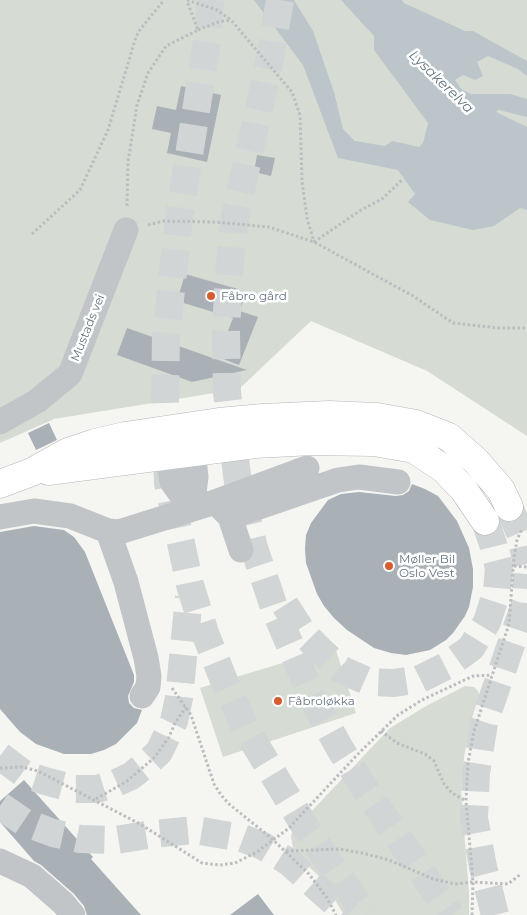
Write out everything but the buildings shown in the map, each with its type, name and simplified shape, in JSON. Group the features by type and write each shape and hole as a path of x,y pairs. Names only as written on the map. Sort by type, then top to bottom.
{"highway":[{"path":"0,484 32,472 68,452 124,436 263,418 328,415 377,416 416,424 449,437 476,461 501,490 516,516"},
{"path":"32,472 71,469 181,452 255,444 312,441 374,442 414,449 444,469 464,490 486,521"}],"lane":[{"name":"Mustads vei","path":"0,422 37,401 70,374 126,230"},
{"path":"179,428 181,452 172,482 212,509 241,550"},
{"path":"212,509 307,468"},
{"path":"0,517 34,511 70,516 108,531 119,532 338,480 359,477 398,482"},
{"path":"108,531 126,582 146,658 149,676 148,687 142,696"},
{"path":"0,861 32,876 73,915"}],"path":[{"path":"32,234 80,190 108,130 136,37 164,0"},
{"path":"187,0 217,10 231,20 292,92 300,115 302,181 307,218 314,242"},
{"path":"187,0 198,30"},
{"path":"231,20 218,22 166,46 148,73 137,105 128,162 126,230 163,221 215,222 269,228 314,242 413,296 453,323 500,328 527,328"},
{"path":"314,242 361,210 382,199 403,180"},
{"path":"472,915 473,882 466,801 468,764 474,731 509,624 517,540 516,516"},
{"path":"514,566 527,567"},
{"path":"0,768 22,767 38,771 95,799 202,862 220,865 235,864 257,852 289,828 398,715 422,700 472,676 492,675"},
{"path":"171,686 190,715 214,784 229,804 274,840 309,874 327,898 336,915"},
{"path":"95,799 127,781 155,757 186,707"},
{"path":"381,731 397,743 426,754 434,762 444,784 452,793 466,801"},
{"path":"285,851 340,849 389,860 445,883 455,884 473,882 508,884 521,874"}],"shaded area":[{"path":"0,0 527,0 527,436 427,371 311,321 239,389 54,419 0,443"},
{"name":"Fåbroløkka","path":"335,647 356,713 223,757 200,688"},
{"path":"465,686 474,687 478,691 479,696 471,721 464,757 461,791 469,915 344,915 323,880 294,853 292,832 390,728 426,706"}],"water":[{"name":"Lysakerelva","path":"254,0 294,0 313,31 334,92 343,129 355,141 385,146 392,141 419,147 423,143 428,123 374,50 374,36 341,0 402,0 404,3 465,31 473,31 527,61 527,76 518,69 488,56 477,62 483,76 475,80 463,75 455,80 461,89 471,94 510,94 527,99 527,117 499,110 496,111 527,127 527,210 520,208 494,226 473,230 430,220 408,202 415,194 398,170 338,158 303,65"}],"tunnel":[{"path":"210,0 208,35 179,218 166,336 165,401 168,483 190,585 205,633 225,683 247,731 309,833 366,915"},
{"path":"280,0 270,58 234,222 229,274 226,331 227,393 238,483 254,548 275,610 315,703 367,792 451,915"},
{"path":"509,507 520,533 527,564"},
{"path":"285,605 303,633 342,670 369,682 394,683 420,679 446,666 471,648 487,622 497,591 499,568 485,521"},
{"path":"495,915 483,867 474,818 476,773 484,723 525,604 527,574"},
{"path":"0,756 24,774 75,789 97,789 116,783 131,776 145,765 159,752 174,721 179,698 189,597"},
{"path":"0,806 24,822 53,833 80,839 116,840 195,830 242,838 263,846 289,862 348,915"}],"place":[{"name":"Fåbro gård","path":"211,296"},
{"name":"Møller Bil Oslo Vest","path":"389,566"},
{"name":"Fåbroløkka","path":"278,701"}]}
